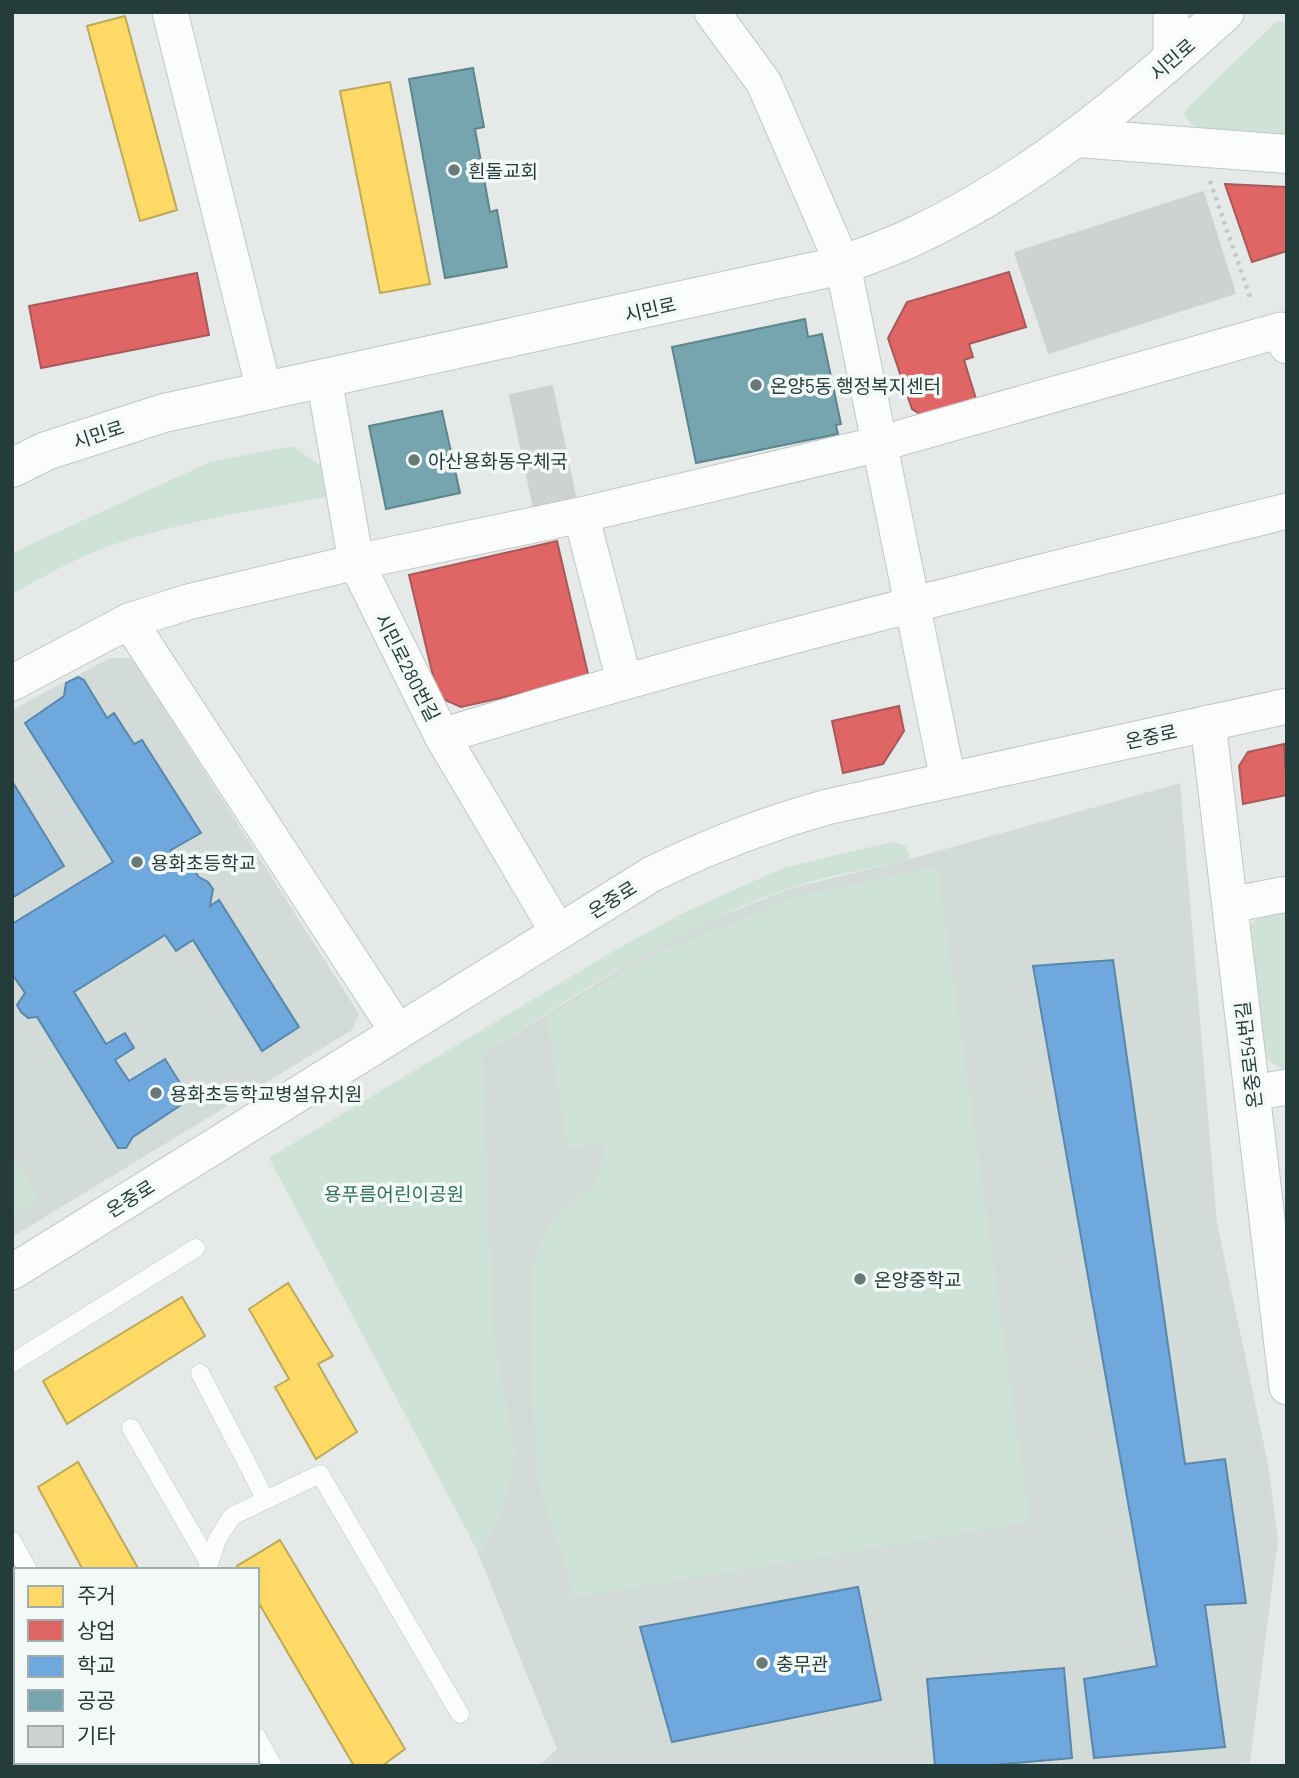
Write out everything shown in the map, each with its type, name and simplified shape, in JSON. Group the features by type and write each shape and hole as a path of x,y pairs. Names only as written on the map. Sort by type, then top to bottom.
{"main road":[{"name":"시민로","path":"12,468 46,451 164,413 843,265 917,236 989,195 1078,138 1225,12"},
{"path":"1078,138 1287,154"}],"street":[{"path":"170,12 264,390"},
{"path":"712,12 764,83 843,265 948,780"},
{"path":"1171,12 1171,61"},
{"path":"12,683 129,621 188,602 356,562 581,515 879,444 1281,330 1287,346"},
{"name":"시민로280번길","path":"324,378 356,562 442,736 558,932"},
{"path":"442,736 624,680 912,604 1287,511"},
{"path":"581,515 624,680"},
{"path":"129,621 398,1032"},
{"name":"온중로","path":"12,1272 652,874 706,847 765,825 827,807 1287,706"},
{"name":"온중로54번길","path":"1208,723 1253,1093 1279,1253 1287,1387"},
{"path":"1230,905 1287,894"},
{"path":"1253,1093 1287,1087"}],"lane":[{"path":"12,1363 196,1248"},
{"path":"200,1373 266,1500"},
{"path":"131,1428 208,1566"},
{"path":"208,1566 217,1540 232,1516 320,1474 460,1714"},
{"path":"12,1541 28,1568"},
{"path":"259,1741 273,1766"}],"path":[{"path":"1207,174 1251,300"}],"shaded area":[{"name":"용화초등학교","path":"110,658 132,658 359,1014 352,1030 12,1237 12,710"},
{"name":"온양중학교","path":"1180,783 1217,1223 1268,1464 1278,1540 1250,1763 1218,1766 539,1766 557,1749 478,1553 502,1511 514,1454 493,1335 481,1055 657,946 706,922 792,888 910,859"}],"green space":[{"path":"1277,21 1287,24 1287,142 1203,137 1184,115 1187,108"},
{"path":"292,446 320,465 326,497 247,511 143,535 77,559 12,594 12,553 210,462"},
{"name":"용푸름어린이공원","path":"891,842 906,846 910,859 805,883 709,921 631,962 481,1055 493,1335 514,1454 502,1511 478,1552 269,1158 610,953 683,913 783,868"},
{"path":"937,866 1030,1522 572,1598 565,1562 548,1515 535,1465 531,1267 552,1221 597,1183 605,1142 568,1150 547,1017 662,951 796,897"},
{"path":"1287,909 1287,1067 1279,1068 1266,1058 1250,925 1263,913"},
{"path":"12,1154 38,1199 12,1215"}],"building: 주거":[{"path":"125,16 177,210 140,221 87,26"},
{"path":"390,82 430,284 380,293 340,91"},
{"path":"288,1283 333,1356 318,1364 357,1432 316,1459 275,1387 289,1379 249,1309"},
{"path":"182,1297 205,1336 67,1424 43,1381"},
{"path":"78,1462 138,1568 82,1568 38,1487"},
{"path":"280,1540 405,1749 382,1766 354,1766 259,1603 259,1568 237,1566"},
{"path":"77,1764 130,1766 78,1766"}],"building: 상업":[{"path":"1225,184 1287,187 1287,251 1252,262"},
{"path":"1009,272 1026,327 969,344 973,357 964,360 977,402 925,417 912,409 888,338 907,302"},
{"path":"197,273 209,335 41,368 29,306"},
{"path":"557,541 589,678 461,707 438,697 409,575"},
{"path":"899,706 904,731 883,764 843,773 832,721"},
{"path":"1284,744 1287,795 1243,804 1239,766 1248,752"}],"building: 학교":[{"path":"78,677 84,680 107,718 114,713 134,744 142,740 201,833 171,850 177,859 184,856 199,877 208,882 213,889 210,906 219,900 299,1027 262,1051 193,940 176,951 165,935 74,992 106,1044 125,1033 134,1048 115,1060 129,1081 165,1059 190,1099 133,1137 126,1148 118,1148 37,1017 28,1018 21,1012 17,1005 25,993 12,974 12,924 113,862 25,723 64,696 66,683"},
{"path":"12,781 64,866 12,898"},
{"path":"1113,960 1185,1464 1225,1459 1246,1603 1205,1605 1225,1747 1094,1758 1084,1679 1157,1666 1033,966"},
{"name":"충무관","path":"858,1587 881,1700 672,1742 640,1627"},
{"path":"1064,1668 1072,1758 983,1766 935,1766 927,1679"}],"building: 공공":[{"name":"흰돌교회","path":"473,68 484,127 475,129 490,212 497,210 507,267 445,278 409,79"},
{"name":"온양5동 행정복지센터","path":"805,319 808,337 822,334 841,424 836,425 838,434 696,463 672,347"},
{"name":"아산용화동우체국","path":"442,411 460,493 386,509 369,426"}],"building: 기타":[{"path":"1203,192 1235,293 1049,353 1015,253"},
{"path":"552,386 576,500 534,508 510,395"}],"place":[{"name":"흰돌교회","path":"454,170"},
{"name":"온양5동 행정복지센터","path":"756,385"},
{"name":"아산용화동우체국","path":"414,460"},
{"name":"용화초등학교","path":"137,862"},
{"name":"용화초등학교병설유치원","path":"156,1093"},
{"name":"온양중학교","path":"860,1279"},
{"name":"충무관","path":"762,1663"}]}
